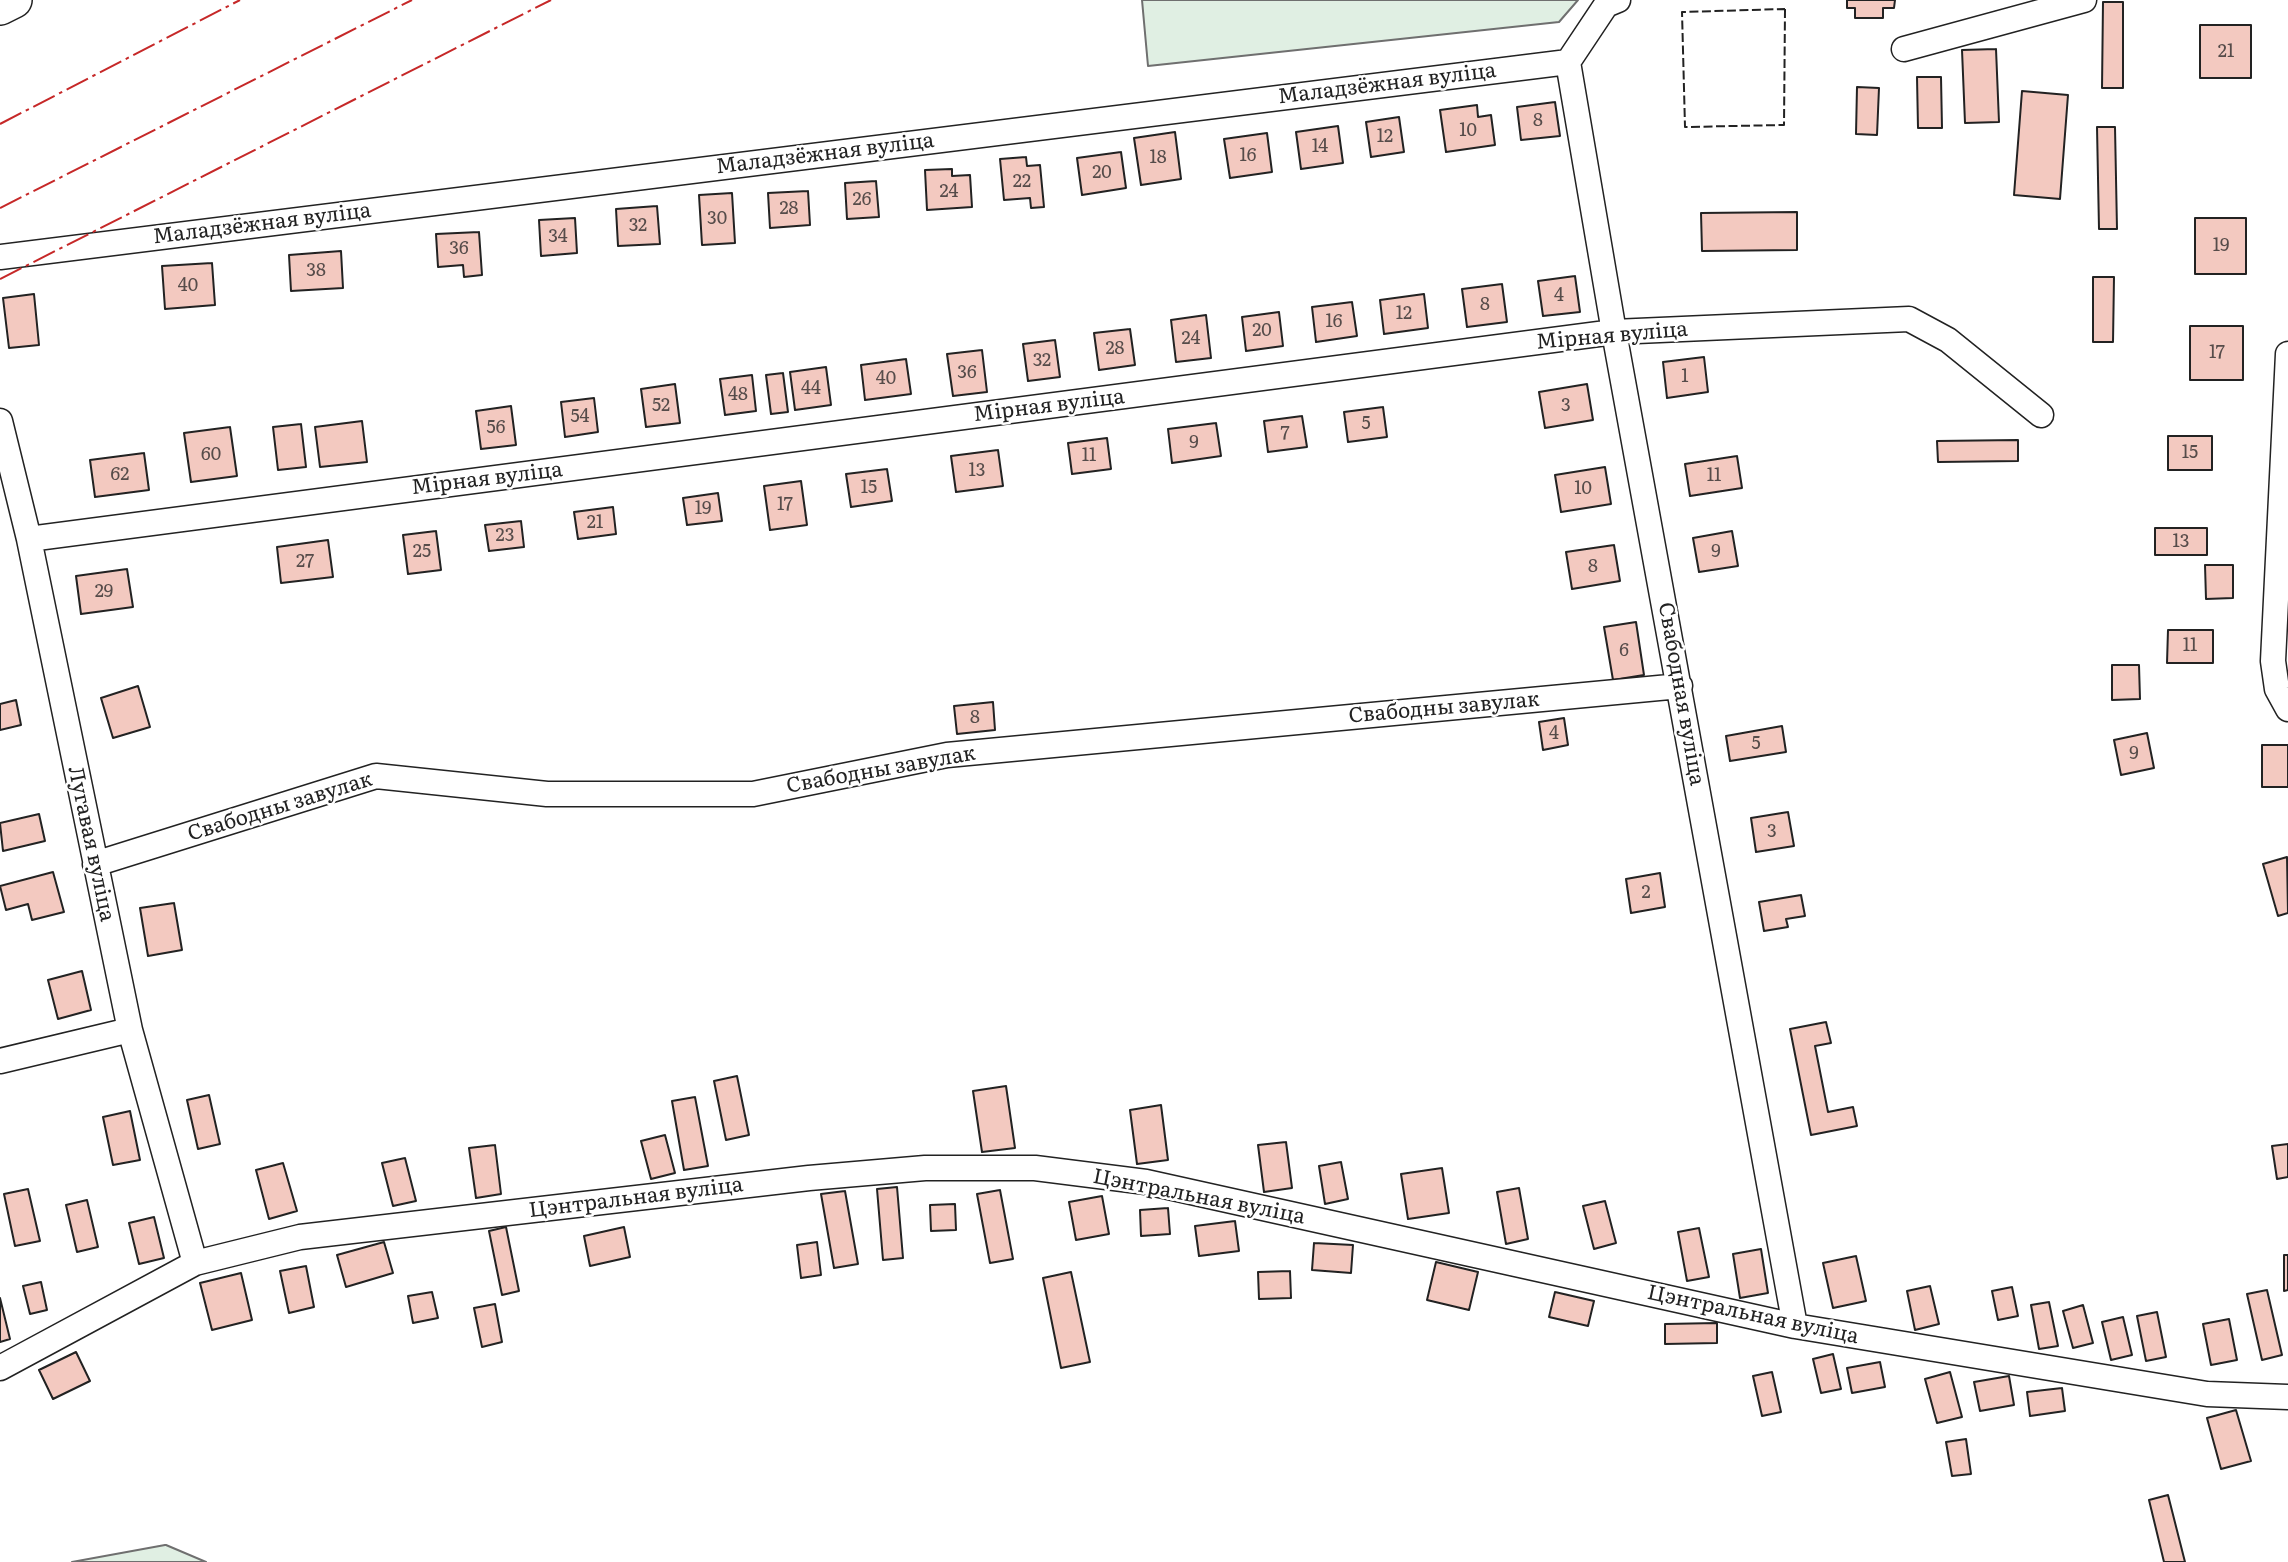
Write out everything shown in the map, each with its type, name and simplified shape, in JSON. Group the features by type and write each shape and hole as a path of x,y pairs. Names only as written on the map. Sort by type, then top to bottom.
{"highway":[{"path":"0,7 14,0"}],"street":[{"path":"1568,62 1606,5 1618,0"},
{"path":"1904,49 2084,0"},
{"name":"Маладзёжная вуліца","path":"0,257 1568,62"},
{"name":"Свабодная вуліца","path":"1568,62 1614,332 1795,1326"},
{"name":"Мірная вуліца","path":"29,539 1614,332 1909,319 1948,341 2041,415"},
{"path":"2288,354 2273,661 2277,689 2288,709"},
{"name":"Лугавая вуліца","path":"0,421 29,539 130,1030 195,1264"},
{"name":"Свабодны завулак","path":"95,864 376,776 547,794 753,794 947,755 1679,685"},
{"path":"0,1061 130,1030"},
{"name":"Цэнтральная вуліца","path":"0,1368 195,1264 300,1237 809,1178 925,1168 1035,1168 1146,1182 1795,1326 2207,1394 2288,1396"}],"green space":[{"path":"1142,0 1578,0 1559,22 1148,66"},
{"path":"165,1545 206,1562 72,1562"}],"building":[{"path":"1847,0 1895,0 1894,8 1883,8 1883,18 1855,18 1855,8 1847,8"},
{"path":"2103,2 2123,2 2123,88 2102,88"},
{"path":"2200,25 2251,25 2251,78 2200,78"},
{"path":"1996,49 1999,122 1965,123 1962,50"},
{"path":"1917,77 1941,77 1942,128 1918,128"},
{"path":"1857,87 1879,88 1877,135 1856,134"},
{"path":"2022,91 2068,95 2060,199 2014,195"},
{"path":"1555,102 1560,136 1521,140 1517,107"},
{"path":"1477,105 1478,117 1491,115 1495,145 1446,152 1440,110"},
{"path":"1399,117 1404,152 1371,157 1366,122"},
{"path":"1338,126 1343,163 1301,169 1296,132"},
{"path":"2097,127 2115,127 2117,229 2099,229"},
{"path":"1175,132 1181,179 1141,185 1134,138"},
{"path":"1267,133 1272,172 1230,178 1224,139"},
{"path":"1121,152 1126,188 1082,195 1077,158"},
{"path":"1026,157 1027,166 1040,165 1044,207 1031,208 1030,198 1004,200 1000,159"},
{"path":"952,169 952,176 970,175 972,207 927,210 925,170"},
{"path":"876,181 879,217 847,219 845,183"},
{"path":"808,191 810,225 770,228 768,193"},
{"path":"732,193 735,243 702,245 699,195"},
{"path":"657,206 660,244 618,246 616,209"},
{"path":"1797,212 1797,250 1702,251 1701,213"},
{"path":"575,218 577,253 541,256 539,220"},
{"path":"2195,218 2246,218 2246,274 2195,274"},
{"path":"479,232 482,275 464,277 463,265 438,267 436,234"},
{"path":"341,251 343,288 291,291 289,255"},
{"path":"212,263 215,305 165,309 162,266"},
{"path":"1575,276 1580,312 1543,316 1538,281"},
{"path":"2093,277 2114,277 2113,342 2093,342"},
{"path":"1502,284 1507,322 1467,327 1462,289"},
{"path":"34,294 39,345 9,348 3,298"},
{"path":"1424,294 1428,328 1384,334 1380,300"},
{"path":"1352,302 1357,336 1316,342 1312,307"},
{"path":"1279,312 1283,346 1246,351 1242,317"},
{"path":"1206,315 1211,358 1176,362 1171,320"},
{"path":"2190,326 2243,326 2243,380 2190,380"},
{"path":"1130,329 1135,365 1099,370 1094,333"},
{"path":"1055,340 1060,377 1028,381 1023,344"},
{"path":"982,350 987,392 953,396 947,354"},
{"path":"1704,357 1708,392 1667,398 1663,362"},
{"path":"906,359 911,394 865,400 861,365"},
{"path":"826,367 831,405 795,410 790,372"},
{"path":"783,373 788,412 771,414 766,375"},
{"path":"752,375 756,411 725,415 720,379"},
{"path":"675,384 680,423 646,427 641,389"},
{"path":"1587,384 1593,420 1545,428 1539,392"},
{"path":"594,398 598,432 565,437 561,402"},
{"path":"511,406 516,445 481,449 476,411"},
{"path":"1383,407 1387,437 1348,442 1344,412"},
{"path":"1302,416 1307,447 1268,452 1264,421"},
{"path":"362,421 367,462 320,467 315,427"},
{"path":"1216,423 1221,456 1172,463 1168,429"},
{"path":"301,424 306,467 278,470 273,427"},
{"path":"230,427 237,476 191,482 184,433"},
{"path":"2168,436 2212,436 2212,470 2168,470"},
{"path":"1107,438 1111,469 1072,474 1068,443"},
{"path":"2018,440 2018,461 1938,462 1937,441"},
{"path":"998,450 1003,486 956,492 951,456"},
{"path":"144,453 149,490 95,497 90,460"},
{"path":"1737,456 1742,488 1690,496 1685,464"},
{"path":"1605,467 1611,504 1561,512 1555,475"},
{"path":"887,469 892,501 851,507 846,474"},
{"path":"801,481 807,525 770,530 764,486"},
{"path":"718,493 722,521 687,525 683,498"},
{"path":"613,507 616,534 578,539 574,512"},
{"path":"521,521 524,547 489,551 485,525"},
{"path":"2155,528 2207,528 2207,555 2155,555"},
{"path":"436,531 441,570 408,574 403,535"},
{"path":"1732,531 1738,566 1699,572 1693,538"},
{"path":"328,540 333,577 281,583 277,547"},
{"path":"1614,545 1620,581 1572,589 1566,552"},
{"path":"2205,565 2233,565 2233,598 2206,599"},
{"path":"127,569 133,607 81,614 76,576"},
{"path":"1636,622 1644,675 1613,680 1604,627"},
{"path":"2168,630 2213,630 2213,663 2167,663"},
{"path":"2112,665 2139,665 2140,699 2112,700"},
{"path":"138,686 150,727 113,738 101,698"},
{"path":"16,700 21,725 0,730 0,704"},
{"path":"993,702 995,730 957,734 954,706"},
{"path":"1564,718 1568,745 1543,750 1539,722"},
{"path":"1782,726 1786,752 1730,761 1726,736"},
{"path":"2147,733 2154,768 2121,775 2114,740"},
{"path":"2262,745 2288,745 2288,787 2262,787"},
{"path":"1788,812 1794,846 1756,852 1751,818"},
{"path":"39,814 45,841 3,851 0,823"},
{"path":"2287,857 2288,913 2278,916 2263,864"},
{"path":"53,872 64,912 32,920 28,904 6,910 0,886"},
{"path":"1660,873 1665,907 1631,913 1626,879"},
{"path":"1801,895 1805,916 1786,919 1788,927 1764,931 1759,902"},
{"path":"174,903 182,950 148,956 140,908"},
{"path":"82,971 91,1010 58,1019 48,980"},
{"path":"1826,1022 1831,1043 1815,1046 1828,1112 1853,1107 1857,1126 1811,1135 1790,1029"},
{"path":"737,1076 749,1135 726,1140 714,1081"},
{"path":"1006,1086 1015,1148 982,1152 973,1091"},
{"path":"209,1095 220,1144 198,1149 187,1100"},
{"path":"695,1097 708,1166 684,1170 672,1101"},
{"path":"1161,1105 1168,1160 1137,1164 1130,1110"},
{"path":"130,1111 140,1160 113,1165 103,1117"},
{"path":"665,1135 675,1173 651,1179 641,1141"},
{"path":"1286,1142 1292,1188 1264,1192 1258,1145"},
{"path":"2288,1144 2288,1177 2277,1179 2272,1146"},
{"path":"495,1145 501,1194 476,1198 469,1148"},
{"path":"405,1158 416,1201 393,1206 382,1163"},
{"path":"1341,1162 1348,1199 1325,1204 1319,1166"},
{"path":"283,1163 297,1211 269,1219 256,1170"},
{"path":"1442,1168 1449,1213 1408,1219 1401,1174"},
{"path":"897,1187 903,1258 883,1260 877,1189"},
{"path":"1519,1188 1528,1239 1506,1244 1497,1192"},
{"path":"28,1189 40,1241 15,1246 4,1194"},
{"path":"1000,1190 1013,1259 990,1263 977,1194"},
{"path":"845,1191 858,1264 834,1268 821,1194"},
{"path":"1102,1196 1109,1234 1076,1240 1069,1202"},
{"path":"87,1200 98,1247 77,1252 66,1205"},
{"path":"1605,1201 1616,1243 1594,1249 1583,1206"},
{"path":"955,1204 956,1230 931,1231 930,1205"},
{"path":"1168,1208 1170,1234 1141,1236 1140,1210"},
{"path":"154,1217 164,1258 139,1264 129,1223"},
{"path":"1235,1221 1239,1251 1199,1256 1195,1226"},
{"path":"506,1227 519,1291 502,1295 489,1231"},
{"path":"624,1227 630,1257 590,1266 584,1236"},
{"path":"1699,1228 1709,1277 1687,1281 1678,1232"},
{"path":"384,1242 393,1273 346,1287 337,1255"},
{"path":"817,1242 821,1275 801,1278 797,1245"},
{"path":"1314,1243 1353,1245 1351,1273 1312,1270"},
{"path":"1761,1249 1768,1293 1740,1298 1733,1254"},
{"path":"2284,1255 2288,1255 2288,1290 2284,1291"},
{"path":"1856,1256 1866,1301 1833,1308 1823,1263"},
{"path":"1436,1262 1478,1272 1469,1310 1427,1300"},
{"path":"306,1266 314,1307 289,1313 280,1271"},
{"path":"1290,1271 1291,1298 1259,1299 1258,1272"},
{"path":"1071,1272 1090,1362 1061,1368 1043,1278"},
{"path":"241,1273 252,1320 212,1330 200,1283"},
{"path":"41,1282 47,1310 30,1314 23,1286"},
{"path":"1930,1286 1939,1324 1915,1330 1907,1291"},
{"path":"2012,1287 2018,1316 1998,1320 1992,1291"},
{"path":"2267,1290 2282,1355 2262,1360 2247,1294"},
{"path":"432,1292 438,1318 413,1323 408,1296"},
{"path":"1555,1292 1594,1301 1588,1326 1549,1317"},
{"path":"0,1298 10,1339 0,1342"},
{"path":"2049,1302 2058,1346 2039,1349 2031,1305"},
{"path":"495,1304 502,1342 482,1347 474,1308"},
{"path":"2083,1305 2093,1343 2073,1348 2063,1311"},
{"path":"2157,1312 2166,1357 2146,1361 2137,1316"},
{"path":"2123,1317 2132,1355 2111,1360 2102,1322"},
{"path":"2229,1319 2237,1360 2211,1365 2203,1324"},
{"path":"1717,1323 1717,1343 1665,1344 1665,1324"},
{"path":"76,1352 90,1381 53,1399 39,1370"},
{"path":"1833,1354 1841,1389 1821,1393 1813,1359"},
{"path":"1880,1362 1885,1387 1852,1393 1847,1368"},
{"path":"1772,1372 1781,1412 1762,1416 1753,1376"},
{"path":"1950,1372 1962,1417 1937,1423 1925,1379"},
{"path":"2009,1376 2014,1405 1980,1411 1974,1382"},
{"path":"2062,1388 2065,1411 2030,1416 2027,1392"},
{"path":"2236,1410 2251,1461 2221,1469 2207,1418"},
{"path":"1966,1439 1971,1474 1952,1476 1946,1442"},
{"path":"2168,1495 2185,1562 2164,1562 2149,1500"}],"fence":[{"path":"1785,9 1784,125 1685,127 1682,12 1785,9"}],"power":[{"path":"0,124 240,0"},
{"path":"0,208 412,0"},
{"path":"0,279 551,0"}]}
